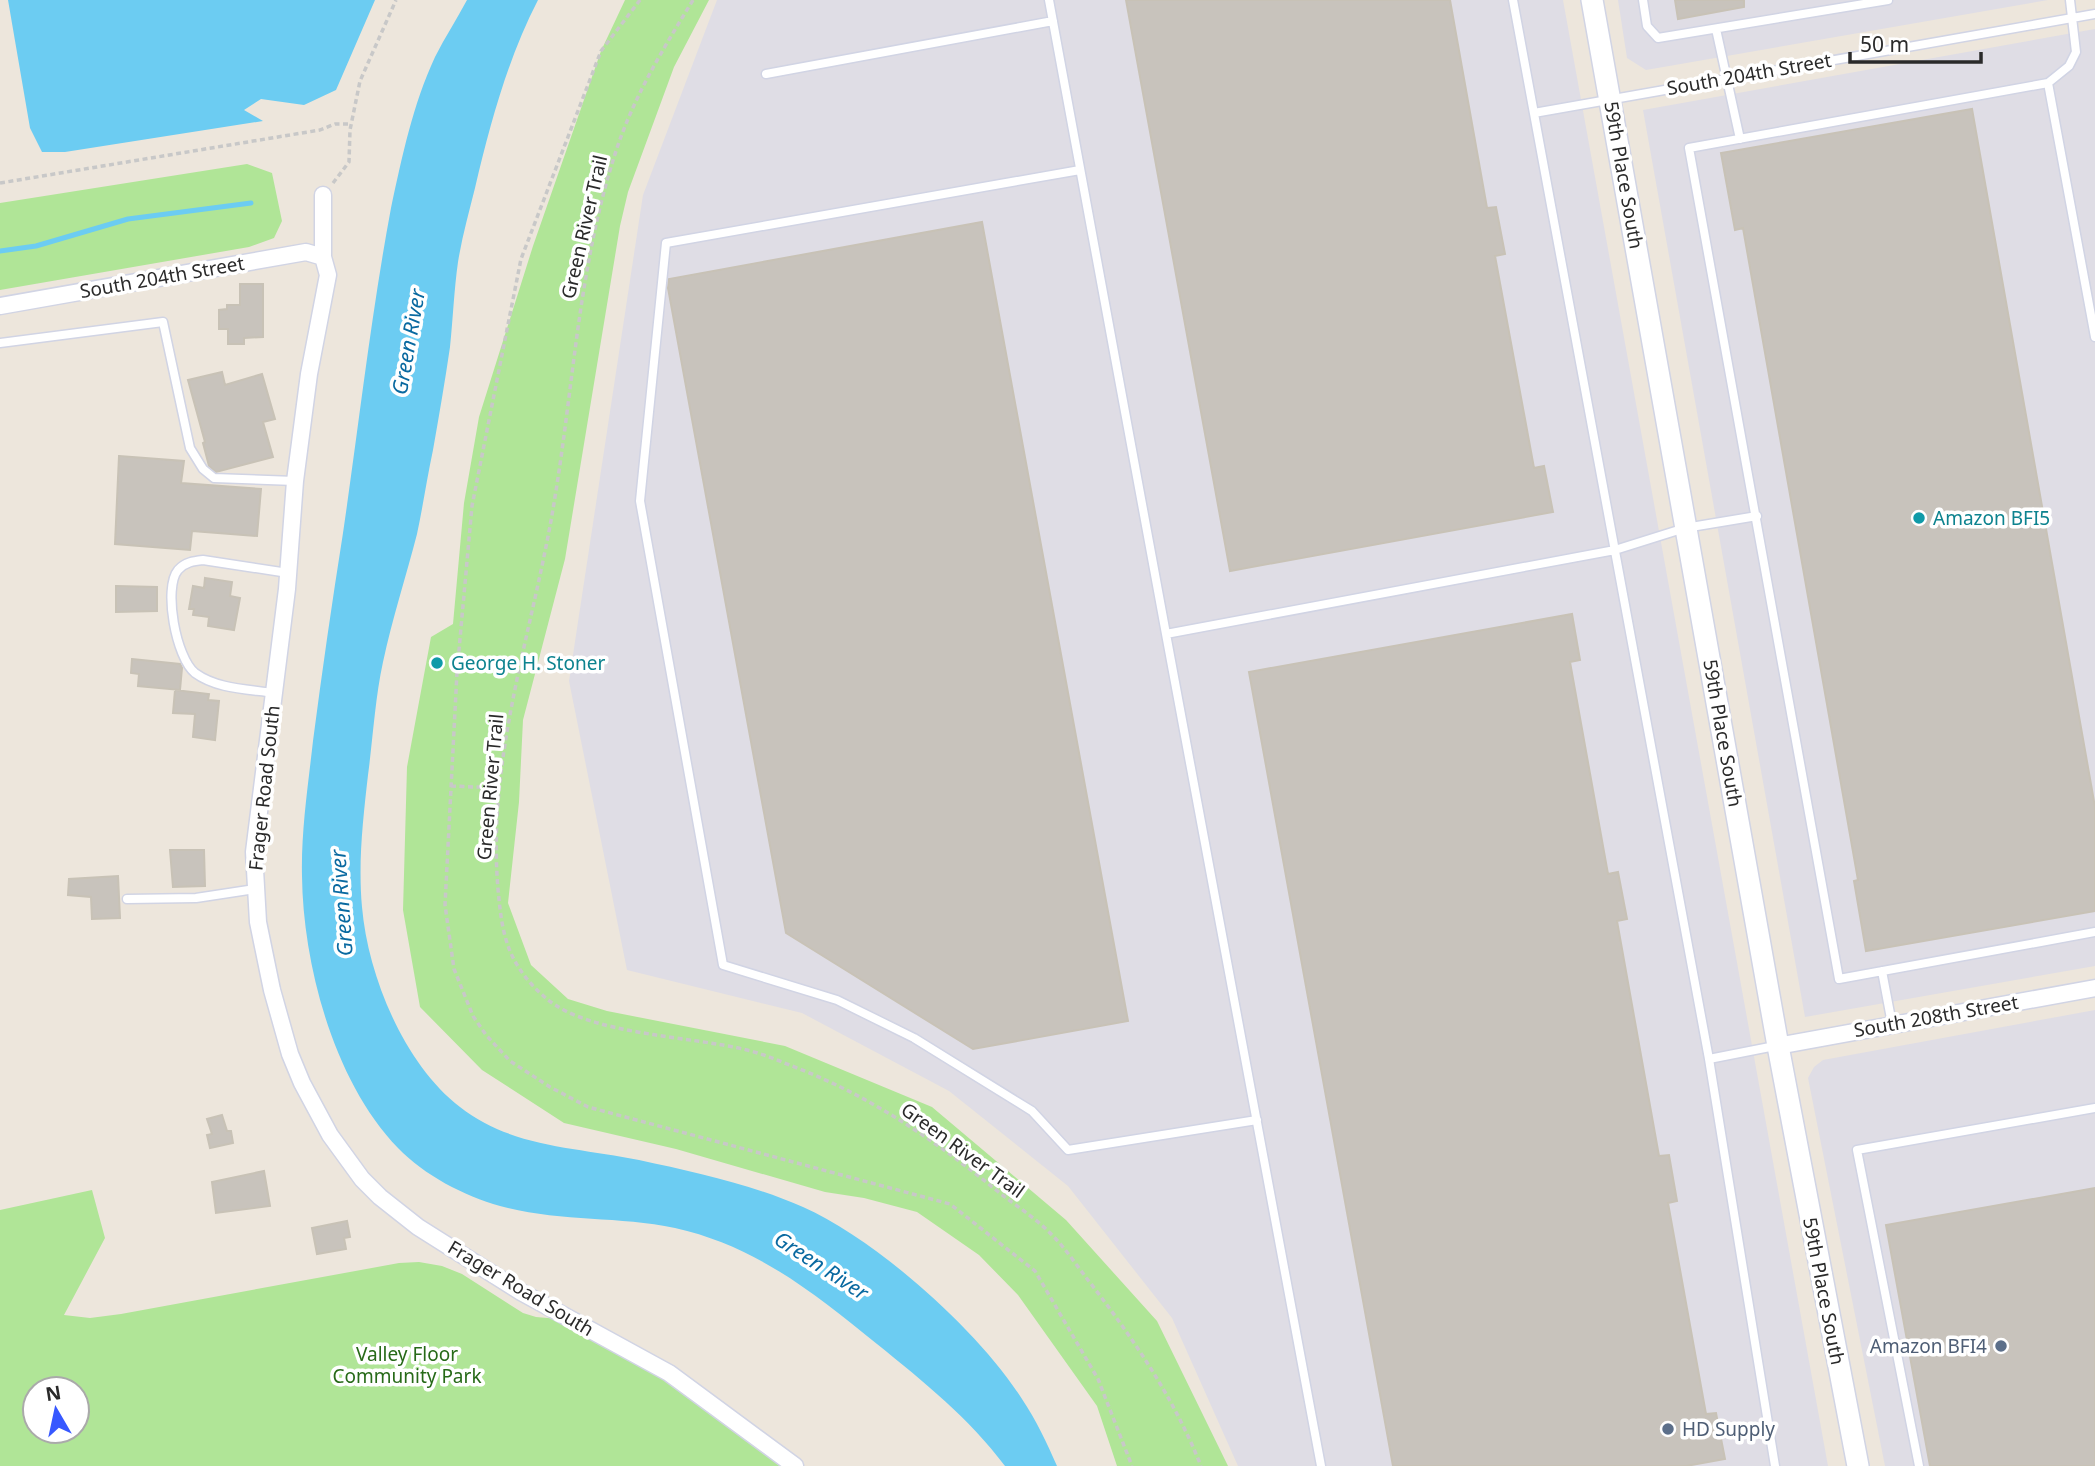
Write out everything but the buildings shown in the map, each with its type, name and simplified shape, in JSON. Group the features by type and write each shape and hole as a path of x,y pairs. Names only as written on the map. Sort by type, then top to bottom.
{"street":[{"name":"59th Place South","path":"1592,0 1778,1046 1858,1466"},
{"name":"Frager Road South","path":"323,195 323,257 328,275 309,374 295,481 288,573 254,852 258,922 271,990 290,1054 330,1135 362,1179 380,1197 418,1227 521,1292 669,1373 795,1466"},
{"name":"South 204th Street","path":"0,306 306,252 323,257"},
{"name":"South 208th Street","path":"1778,1046 2095,988"}],"lane":[{"path":"1049,0 1321,1466"},
{"path":"1513,0 1709,1059 1775,1466"},
{"path":"1643,0 1647,26 1658,38 1888,0"},
{"path":"2070,0 2076,52 2069,66 2048,83 1689,148 1839,979 2095,932"},
{"name":"South 204th Street","path":"1534,113 2095,13"},
{"path":"766,74 1052,21"},
{"path":"1716,29 1740,139"},
{"path":"2048,83 2095,337"},
{"path":"1080,170 666,243 640,501 723,965 838,1000 914,1038 1032,1111 1068,1150 1256,1120"},
{"path":"0,344 163,322 190,447 203,469 214,478 295,481"},
{"path":"1166,634 1615,550 1685,528 1757,516"},
{"path":"274,693 222,686 192,671 182,657 176,640 172,583 178,570 189,562 203,560 288,573"},
{"path":"127,899 196,898 255,889"},
{"path":"1882,971 1892,1024"},
{"path":"1709,1059 1778,1046"},
{"path":"1919,1466 1857,1150 2095,1108"}],"path":[{"path":"323,195 349,162 351,124 360,81 396,0"},
{"path":"640,0 601,51 521,259 472,506 457,672 445,905 454,969 480,1026 510,1061 588,1107 950,1204 1035,1270 1098,1378 1132,1466"},
{"name":"Green River Trail","path":"693,0 640,89 626,122 604,191 583,291 550,530 517,672 500,788 496,844 500,911 507,942 515,961 531,984 551,1002 576,1017 752,1051 814,1074 873,1102 934,1141 1052,1234 1149,1362 1190,1438 1201,1466"},
{"path":"0,183 320,130 335,124 351,124"},
{"path":"451,786 500,788"}],"shaded area":[{"path":"717,0 1563,0 1828,1466 1238,1466 1172,1318 1068,1186 949,1091 802,1013 627,970 569,681 643,195"},
{"path":"1618,0 2048,0 1646,70 1627,58"},
{"path":"2095,29 2095,966 1805,1017 1643,110"},
{"path":"2095,1010 2095,1466 1885,1466 1808,1078 1814,1067 1823,1060"}],"green space":[{"path":"625,0 709,0 674,67 628,192 620,226 565,559 523,720 519,802 508,903 531,965 568,999 607,1011 785,1046 932,1107 1066,1220 1157,1321 1228,1466 1117,1466 1097,1406 1018,1295 979,1255 917,1212 864,1198 825,1192 676,1149 564,1123 482,1070 420,1007 403,910 407,767 431,637 453,624 464,503 479,417 533,246 601,51"},
{"path":"247,164 272,173 282,221 274,238 249,247 0,290 0,203"},
{"name":"Valley Floor Community Park","path":"92,1190 105,1238 64,1315 90,1318 121,1314 399,1263 419,1262 442,1266 462,1274 523,1313 559,1319 658,1373 790,1466 0,1466 0,1210"}],"water":[{"path":"8,0 375,0 336,90 304,105 261,99 244,110 263,121 65,152 42,152 30,128"},
{"name":"Green River","path":"467,0 538,0 501,92 464,234 448,360 421,513 378,690 364,808 362,907 372,961 392,1017 422,1067 440,1089 480,1121 501,1131 546,1144 639,1160 743,1185 803,1207 862,1241 924,1290 980,1345 1027,1407 1057,1466 1005,1466 976,1432 912,1372 807,1290 758,1259 704,1236 675,1228 522,1211 486,1202 445,1183 398,1148 356,1090 340,1056 326,1021 316,984 304,911 303,842 313,741 371,329 391,208 420,93 435,57"}],"waterway":[{"path":"0,251 36,246 128,219 251,203"}],"place":[{"name":"Amazon BFI5","path":"1919,518"},
{"name":"George H. Stoner","path":"437,663"},
{"name":"Amazon BFI4","path":"2001,1346"},
{"name":"HD Supply","path":"1668,1429"}]}
